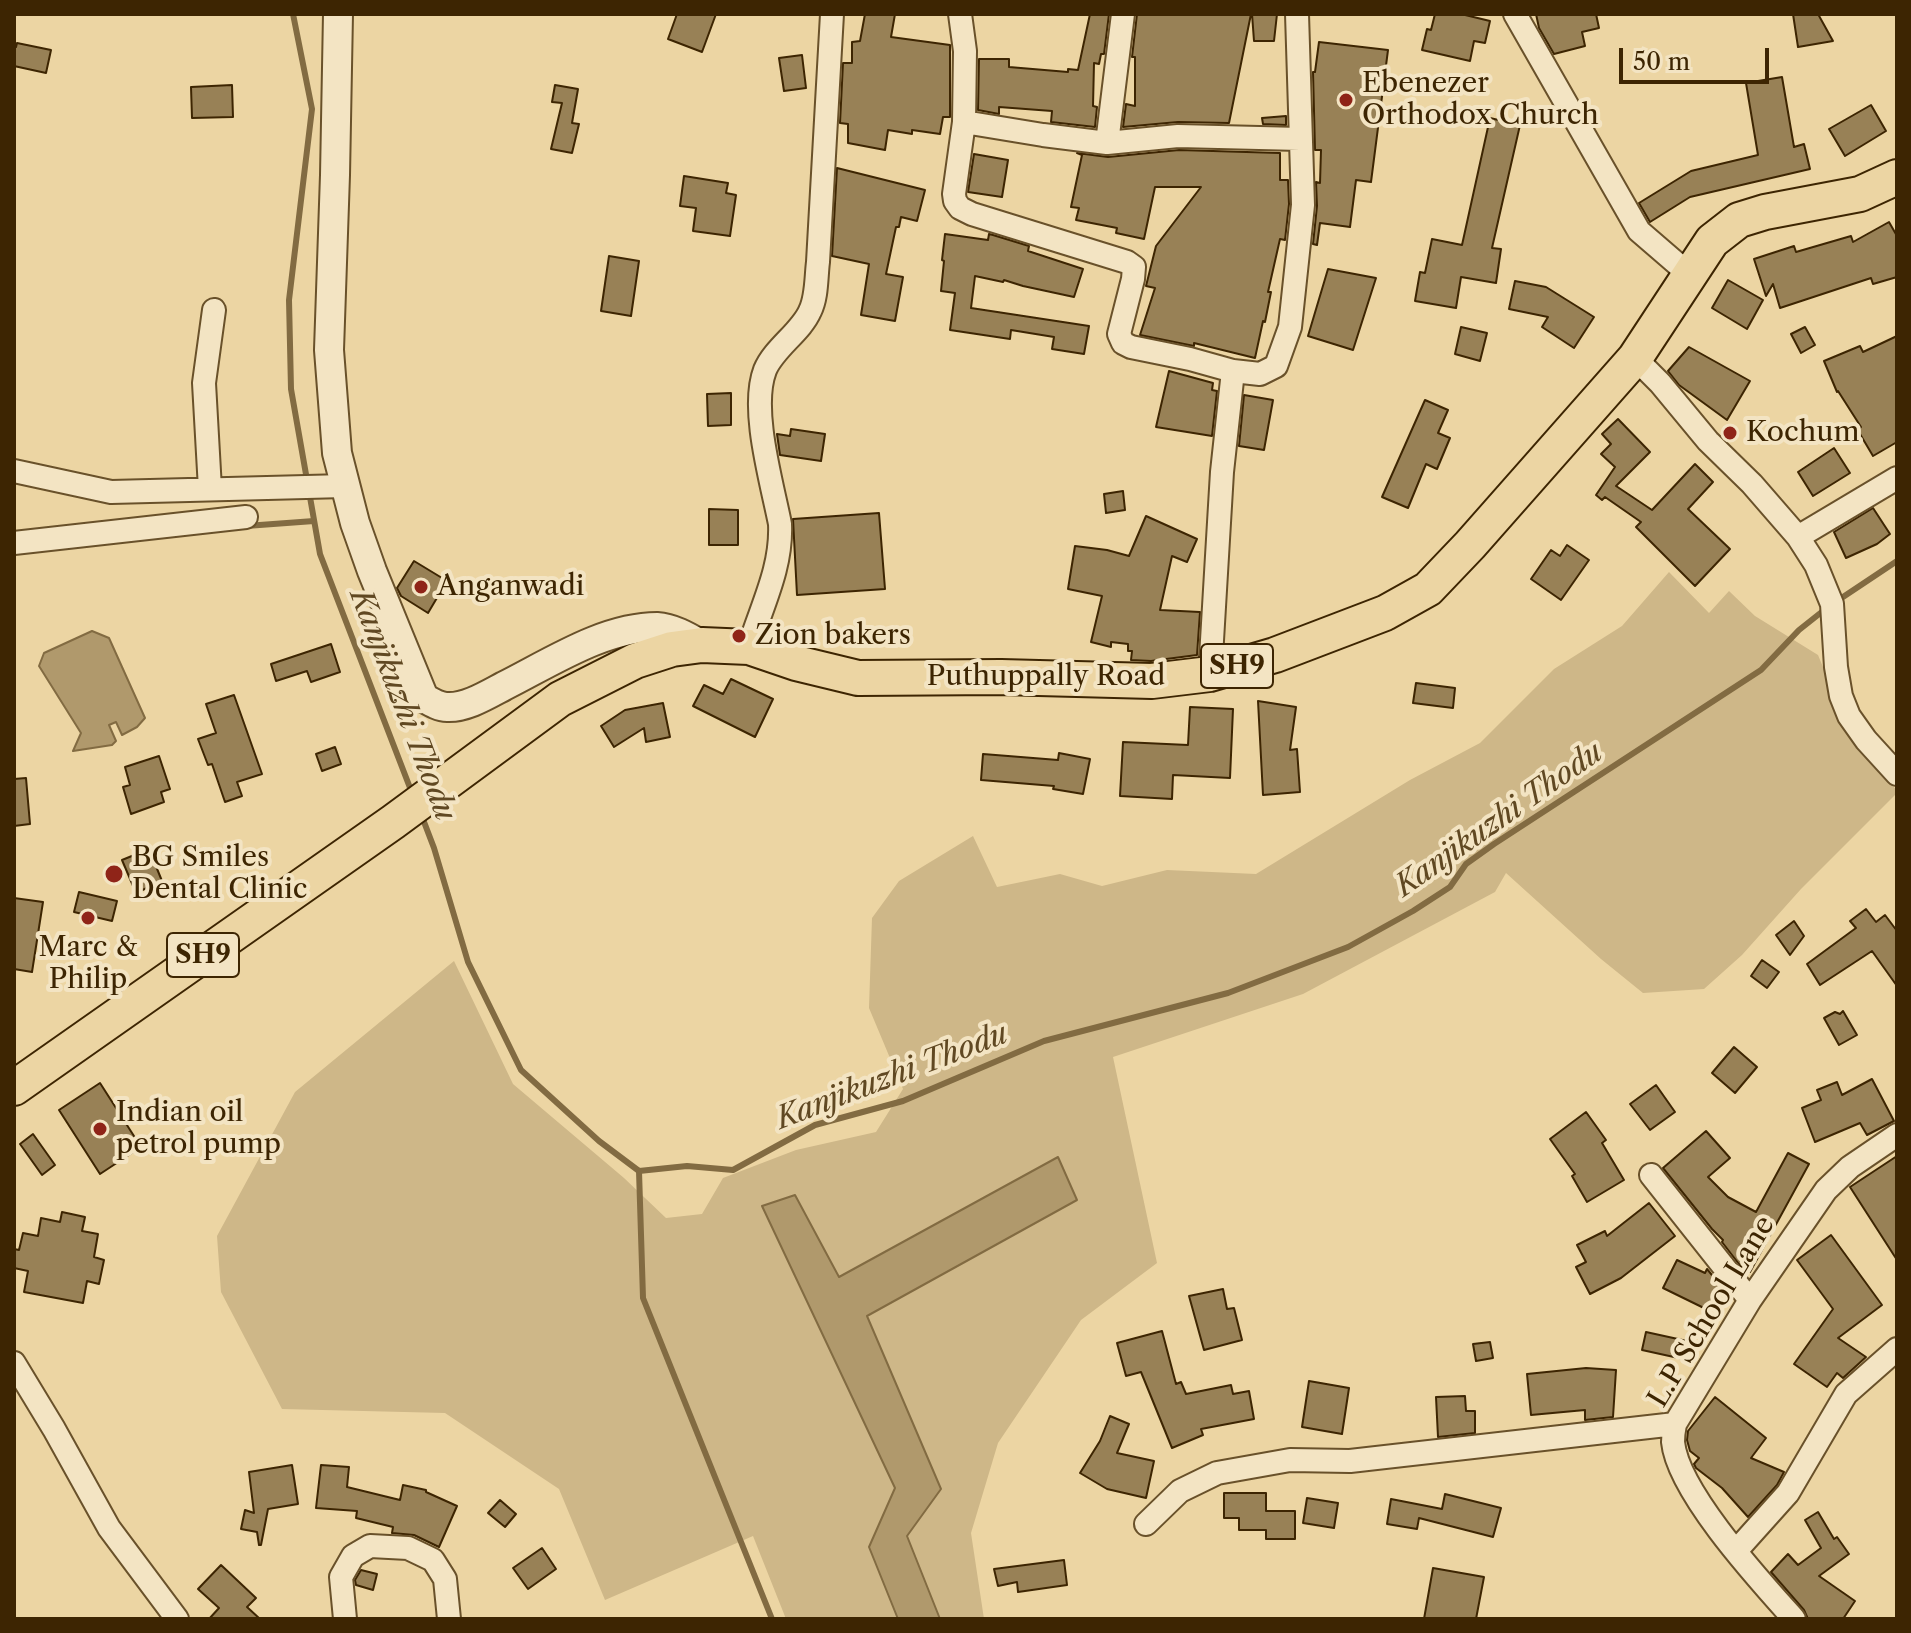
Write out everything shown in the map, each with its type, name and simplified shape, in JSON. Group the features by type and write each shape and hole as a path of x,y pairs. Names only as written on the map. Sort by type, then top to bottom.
{"main road":[{"name":"Puthuppally Road","path":"14,1088 393,822 560,699 635,661 672,649 702,645 749,647 796,663 858,678 987,676 1152,681 1210,674 1275,655 1385,613 1428,589 1635,358 1712,241 1739,220 1860,194 1897,177"}],"street":[{"path":"338,14 329,350 337,453 363,547 424,698 446,707 460,705 483,697 589,643 621,632 659,627 681,633 702,645"},
{"path":"749,647 774,576 781,535 762,432 762,380 767,366 806,318 813,302 832,14"},
{"path":"960,14 965,51 964,122 954,194 960,208 998,223 1127,262 1134,267 1119,334 1123,343 1233,371 1260,374 1276,366 1290,327 1303,205 1297,14"},
{"path":"1107,143 1123,14"},
{"path":"1515,14 1639,231 1690,275"},
{"path":"964,122 1107,143 1178,136 1300,139"},
{"path":"210,489 204,383 214,310"},
{"path":"1635,358 1708,441 1752,484 1798,537 1816,565 1832,604 1841,696 1849,716 1866,740 1897,774"},
{"path":"1210,674 1222,472 1233,371"},
{"path":"14,471 111,492 345,486"},
{"path":"1798,537 1897,478"},
{"path":"14,543 246,517"},
{"name":"L.P School Lane","path":"1794,1619 1701,1505 1680,1467 1673,1441 1675,1424 1750,1300 1826,1190 1850,1167 1897,1135"},
{"path":"1651,1175 1750,1300"},
{"path":"1736,1551 1788,1493 1846,1394 1897,1349"},
{"path":"14,1363 109,1528 177,1619"},
{"path":"1146,1524 1180,1491 1217,1473 1290,1460 1350,1461 1675,1424"},
{"path":"345,1619 341,1577 353,1556 370,1546 408,1548 433,1560 445,1579 449,1619"}],"shaded area":[{"path":"1669,572 1709,613 1729,591 1755,616 1818,655 1849,730 1897,793 1801,889 1742,955 1704,989 1643,993 1506,873 1495,892 1303,994 1113,1057 1157,1263 1081,1320 998,1443 971,1533 984,1619 786,1619 753,1536 605,1600 559,1489 445,1413 282,1409 221,1292 217,1236 295,1092 454,961 513,1084 624,1178 666,1218 702,1214 723,1178 796,1150 876,1132 903,1089 869,1008 872,918 899,881 973,836 997,887 1060,874 1102,886 1167,870 1256,874 1410,780 1480,743 1554,669 1622,626"},
{"path":"92,631 109,638 145,718 137,727 122,735 116,722 109,725 116,741 112,745 73,751 81,733 39,666 44,653"},
{"path":"1058,1157 1077,1200 867,1316 941,1489 907,1536 940,1619 898,1619 869,1547 895,1488 762,1206 795,1195 839,1277"}],"building":[{"path":"677,14 716,14 702,52 668,39"},
{"path":"865,14 895,14 891,37 950,45 950,117 943,117 940,134 888,130 885,150 848,143 848,124 840,123 843,63 852,63 852,42 860,41"},
{"path":"1090,14 1109,14 1104,54 1101,54 1099,64 1094,63 1095,127 1051,122 1052,111 999,107 999,114 978,110 979,59 1009,59 1009,67 1068,72 1068,69 1078,70"},
{"path":"1137,14 1251,14 1229,123 1178,122 1123,127 1126,104 1135,106 1135,57 1132,57"},
{"path":"1252,14 1277,14 1274,41 1254,41"},
{"path":"1435,14 1461,14 1490,21 1485,43 1474,41 1470,61 1422,50 1427,29 1431,30"},
{"path":"1536,14 1596,14 1599,28 1582,32 1585,46 1554,54 1539,28"},
{"path":"1793,14 1818,14 1833,41 1798,47"},
{"path":"1319,42 1388,50 1371,182 1356,180 1350,227 1320,223 1317,245 1313,244 1321,150 1315,150 1313,72"},
{"path":"17,43 51,50 46,73 14,66 14,46"},
{"path":"802,55 806,88 784,91 779,58"},
{"path":"1782,77 1794,147 1804,144 1810,169 1690,197 1650,222 1639,203 1691,171 1758,155 1746,83"},
{"path":"232,85 233,117 192,118 191,87"},
{"path":"555,85 578,89 572,123 579,124 572,153 551,149 562,103 552,102"},
{"path":"1871,105 1886,131 1845,156 1829,129"},
{"path":"1286,116 1286,125 1263,124 1262,118"},
{"path":"1490,118 1520,125 1492,248 1501,249 1496,283 1461,277 1456,308 1415,301 1420,272 1425,273 1432,239 1462,245"},
{"path":"1179,150 1280,153 1280,180 1288,180 1285,240 1280,239 1255,358 1194,343 1194,346 1140,335 1155,288 1146,286 1156,246 1201,187 1155,187 1144,239 1116,233 1117,228 1076,220 1079,208 1071,207 1082,155 1077,153 1108,157"},
{"path":"974,154 1008,160 1002,197 968,192"},
{"path":"837,168 925,190 917,221 901,217 899,227 896,227 886,274 903,277 895,321 861,315 869,264 832,256"},
{"path":"684,176 728,183 726,193 736,195 730,236 693,231 696,208 680,206"},
{"path":"1889,222 1897,236 1897,277 1873,284 1871,278 1780,308 1773,284 1766,296 1754,259 1794,246 1796,252 1851,236 1853,242"},
{"path":"945,234 988,240 989,234 993,235 1029,246 1028,251 1083,269 1074,297 975,276 971,308 1089,326 1084,354 1052,349 1054,337 1011,330 1010,339 950,330 955,293 941,291"},
{"path":"609,256 639,261 631,316 601,311"},
{"path":"1328,269 1376,278 1353,350 1308,336"},
{"path":"1728,280 1763,300 1747,329 1712,308"},
{"path":"1515,281 1546,287 1594,317 1574,348 1542,327 1548,317 1509,309"},
{"path":"1461,327 1487,333 1480,361 1455,354"},
{"path":"1805,327 1815,345 1801,353 1791,334"},
{"path":"1897,336 1897,442 1873,456 1857,429 1861,427 1837,392 1824,361 1860,346 1863,352"},
{"path":"1689,347 1750,381 1727,420 1679,385 1668,371"},
{"path":"1169,371 1213,383 1212,390 1217,391 1212,436 1156,427"},
{"path":"731,393 731,425 708,426 707,394"},
{"path":"1244,395 1273,400 1264,450 1239,446"},
{"path":"1425,400 1448,410 1438,433 1450,438 1437,469 1426,464 1408,508 1382,497"},
{"path":"1618,419 1650,452 1616,486 1652,510 1695,464 1713,482 1688,509 1730,549 1695,586 1636,527 1641,522 1605,497 1602,500 1596,495 1615,467 1601,454 1611,444 1602,434"},
{"path":"791,429 825,434 821,461 780,455 777,434 790,436"},
{"path":"1834,448 1850,473 1813,496 1798,472"},
{"path":"1123,491 1125,510 1106,513 1104,494"},
{"path":"1873,508 1890,534 1877,544 1846,558 1834,532"},
{"path":"709,509 738,510 738,545 709,545"},
{"path":"879,513 885,589 797,595 793,519"},
{"path":"1146,516 1197,539 1187,562 1172,556 1160,610 1200,612 1197,655 1151,661 1131,660 1132,651 1128,651 1128,644 1111,642 1111,647 1091,642 1102,596 1068,589 1075,546 1129,556"},
{"path":"1567,545 1589,560 1561,600 1531,579 1551,550 1560,556"},
{"name":"Anganwadi","path":"414,561 447,581 428,613 401,596 397,588"},
{"path":"331,644 340,672 311,682 307,671 276,681 271,664"},
{"path":"731,679 773,699 755,737 693,706 704,685 723,694"},
{"path":"1416,683 1455,688 1453,708 1413,703"},
{"path":"234,695 262,774 237,782 242,796 225,802 212,764 208,765 198,739 216,733 206,704"},
{"path":"1258,701 1296,707 1290,750 1297,749 1300,792 1263,795"},
{"path":"663,703 670,737 646,742 644,728 614,747 601,726 625,710"},
{"path":"1190,707 1233,709 1230,778 1173,775 1172,799 1120,796 1123,742 1188,745"},
{"path":"335,747 341,764 322,771 316,754"},
{"path":"1059,753 1090,759 1083,794 1053,789 1054,786 981,780 983,754 1058,760"},
{"path":"159,756 170,789 161,792 164,802 131,814 123,787 130,785 125,767"},
{"path":"26,778 30,824 14,826 14,779"},
{"path":"149,849 162,881 136,893 122,860"},
{"path":"79,892 117,901 112,921 74,912"},
{"path":"14,898 43,902 32,972 14,969"},
{"path":"1866,909 1876,922 1885,915 1897,931 1897,986 1872,951 1820,985 1807,964 1856,928 1850,921"},
{"path":"1794,921 1804,936 1790,955 1776,935"},
{"path":"1762,960 1779,972 1767,988 1751,976"},
{"path":"1843,1011 1857,1035 1839,1045 1824,1018"},
{"path":"1734,1047 1757,1067 1735,1093 1712,1073"},
{"path":"1872,1079 1894,1121 1867,1135 1860,1123 1815,1142 1802,1108 1821,1100 1817,1090 1837,1082 1842,1095"},
{"name":"Indian oil petrol pump","path":"100,1083 141,1147 100,1174 59,1110"},
{"path":"1656,1085 1675,1112 1650,1130 1630,1104"},
{"path":"1586,1112 1606,1140 1602,1143 1624,1180 1587,1202 1572,1176 1575,1174 1550,1139"},
{"path":"1706,1131 1730,1158 1708,1177 1728,1197 1756,1212 1788,1153 1809,1164 1750,1272 1742,1268 1723,1240 1663,1168"},
{"path":"33,1134 55,1165 42,1175 20,1144"},
{"path":"1897,1156 1897,1260 1850,1187"},
{"path":"1649,1203 1675,1236 1621,1278 1590,1294 1576,1267 1586,1262 1577,1245 1605,1231 1607,1236"},
{"path":"62,1212 85,1217 82,1231 98,1234 94,1257 104,1260 99,1284 87,1281 83,1303 24,1292 28,1271 14,1268 14,1249 19,1250 23,1233 38,1236 41,1218 60,1222"},
{"path":"1831,1235 1882,1305 1838,1338 1866,1357 1843,1378 1837,1373 1827,1387 1794,1364 1833,1309 1797,1260"},
{"path":"1677,1260 1705,1273 1707,1269 1721,1286 1710,1311 1663,1288"},
{"path":"1223,1289 1227,1309 1234,1308 1242,1340 1204,1350 1189,1296"},
{"path":"1162,1331 1176,1384 1181,1382 1186,1394 1231,1385 1233,1394 1249,1391 1254,1419 1201,1429 1203,1435 1172,1448 1141,1372 1126,1376 1117,1343"},
{"path":"1646,1332 1687,1341 1683,1359 1642,1350"},
{"path":"1490,1342 1493,1358 1476,1361 1473,1344"},
{"path":"1586,1368 1616,1370 1613,1417 1585,1420 1585,1410 1531,1415 1527,1374"},
{"path":"1309,1381 1349,1388 1342,1434 1302,1427"},
{"path":"1465,1396 1466,1411 1475,1411 1475,1433 1438,1437 1436,1397"},
{"path":"1715,1397 1766,1438 1751,1458 1784,1472 1777,1485 1748,1517 1722,1488 1696,1468 1694,1464 1699,1458 1690,1451 1688,1431"},
{"path":"1110,1416 1129,1424 1117,1453 1154,1461 1146,1498 1107,1489 1080,1473 1100,1441"},
{"path":"292,1465 298,1504 268,1509 259,1545 257,1532 241,1529 245,1510 254,1513 249,1472"},
{"path":"321,1465 349,1467 347,1487 400,1500 403,1485 426,1490 457,1506 439,1547 414,1535 392,1533 393,1527 356,1518 357,1511 316,1508"},
{"path":"1224,1493 1266,1493 1266,1511 1295,1511 1295,1539 1266,1539 1266,1530 1239,1530 1239,1518 1224,1518"},
{"path":"1445,1494 1501,1508 1493,1537 1419,1518 1417,1529 1387,1524 1391,1499 1442,1509"},
{"path":"1307,1498 1338,1503 1334,1528 1303,1523"},
{"path":"500,1500 516,1514 505,1527 488,1513"},
{"path":"1818,1512 1834,1539 1837,1537 1849,1554 1819,1576 1855,1601 1843,1619 1808,1619 1804,1610 1771,1572 1788,1554 1798,1565 1821,1548 1805,1520"},
{"path":"542,1548 556,1569 528,1589 513,1568"},
{"path":"1064,1560 1067,1585 1018,1592 1017,1582 998,1586 994,1569"},
{"path":"221,1565 256,1598 247,1607 260,1619 209,1619 219,1608 198,1589"},
{"path":"1433,1568 1484,1577 1476,1619 1424,1619"},
{"path":"361,1570 377,1574 373,1590 356,1585 355,1580"}],"waterway":[{"name":"Kanjikuzhi Thodu","path":"293,14 312,109 289,300 291,389 320,554 412,793"},
{"path":"246,526 314,521"},
{"name":"Kanjikuzhi Thodu","path":"1837,601 1897,561"},
{"name":"Kanjikuzhi Thodu","path":"421,814 468,962 521,1070 599,1141 639,1171 687,1166 733,1170 815,1125 903,1101 1044,1041 1228,993 1348,947 1450,887 1466,864 1494,844 1761,670 1799,630 1828,607"},
{"path":"639,1171 643,1298 772,1619"}],"place":[{"name":"Ebenezer Orthodox Church","path":"1346,100"},
{"name":"Kochum","path":"1730,433"},
{"name":"Anganwadi","path":"421,587"},
{"name":"Zion bakers","path":"739,636"},
{"name":"BG Smiles Dental Clinic","path":"114,874"},
{"name":"Marc & Philip","path":"88,918"},
{"name":"Indian oil petrol pump","path":"100,1129"}]}
